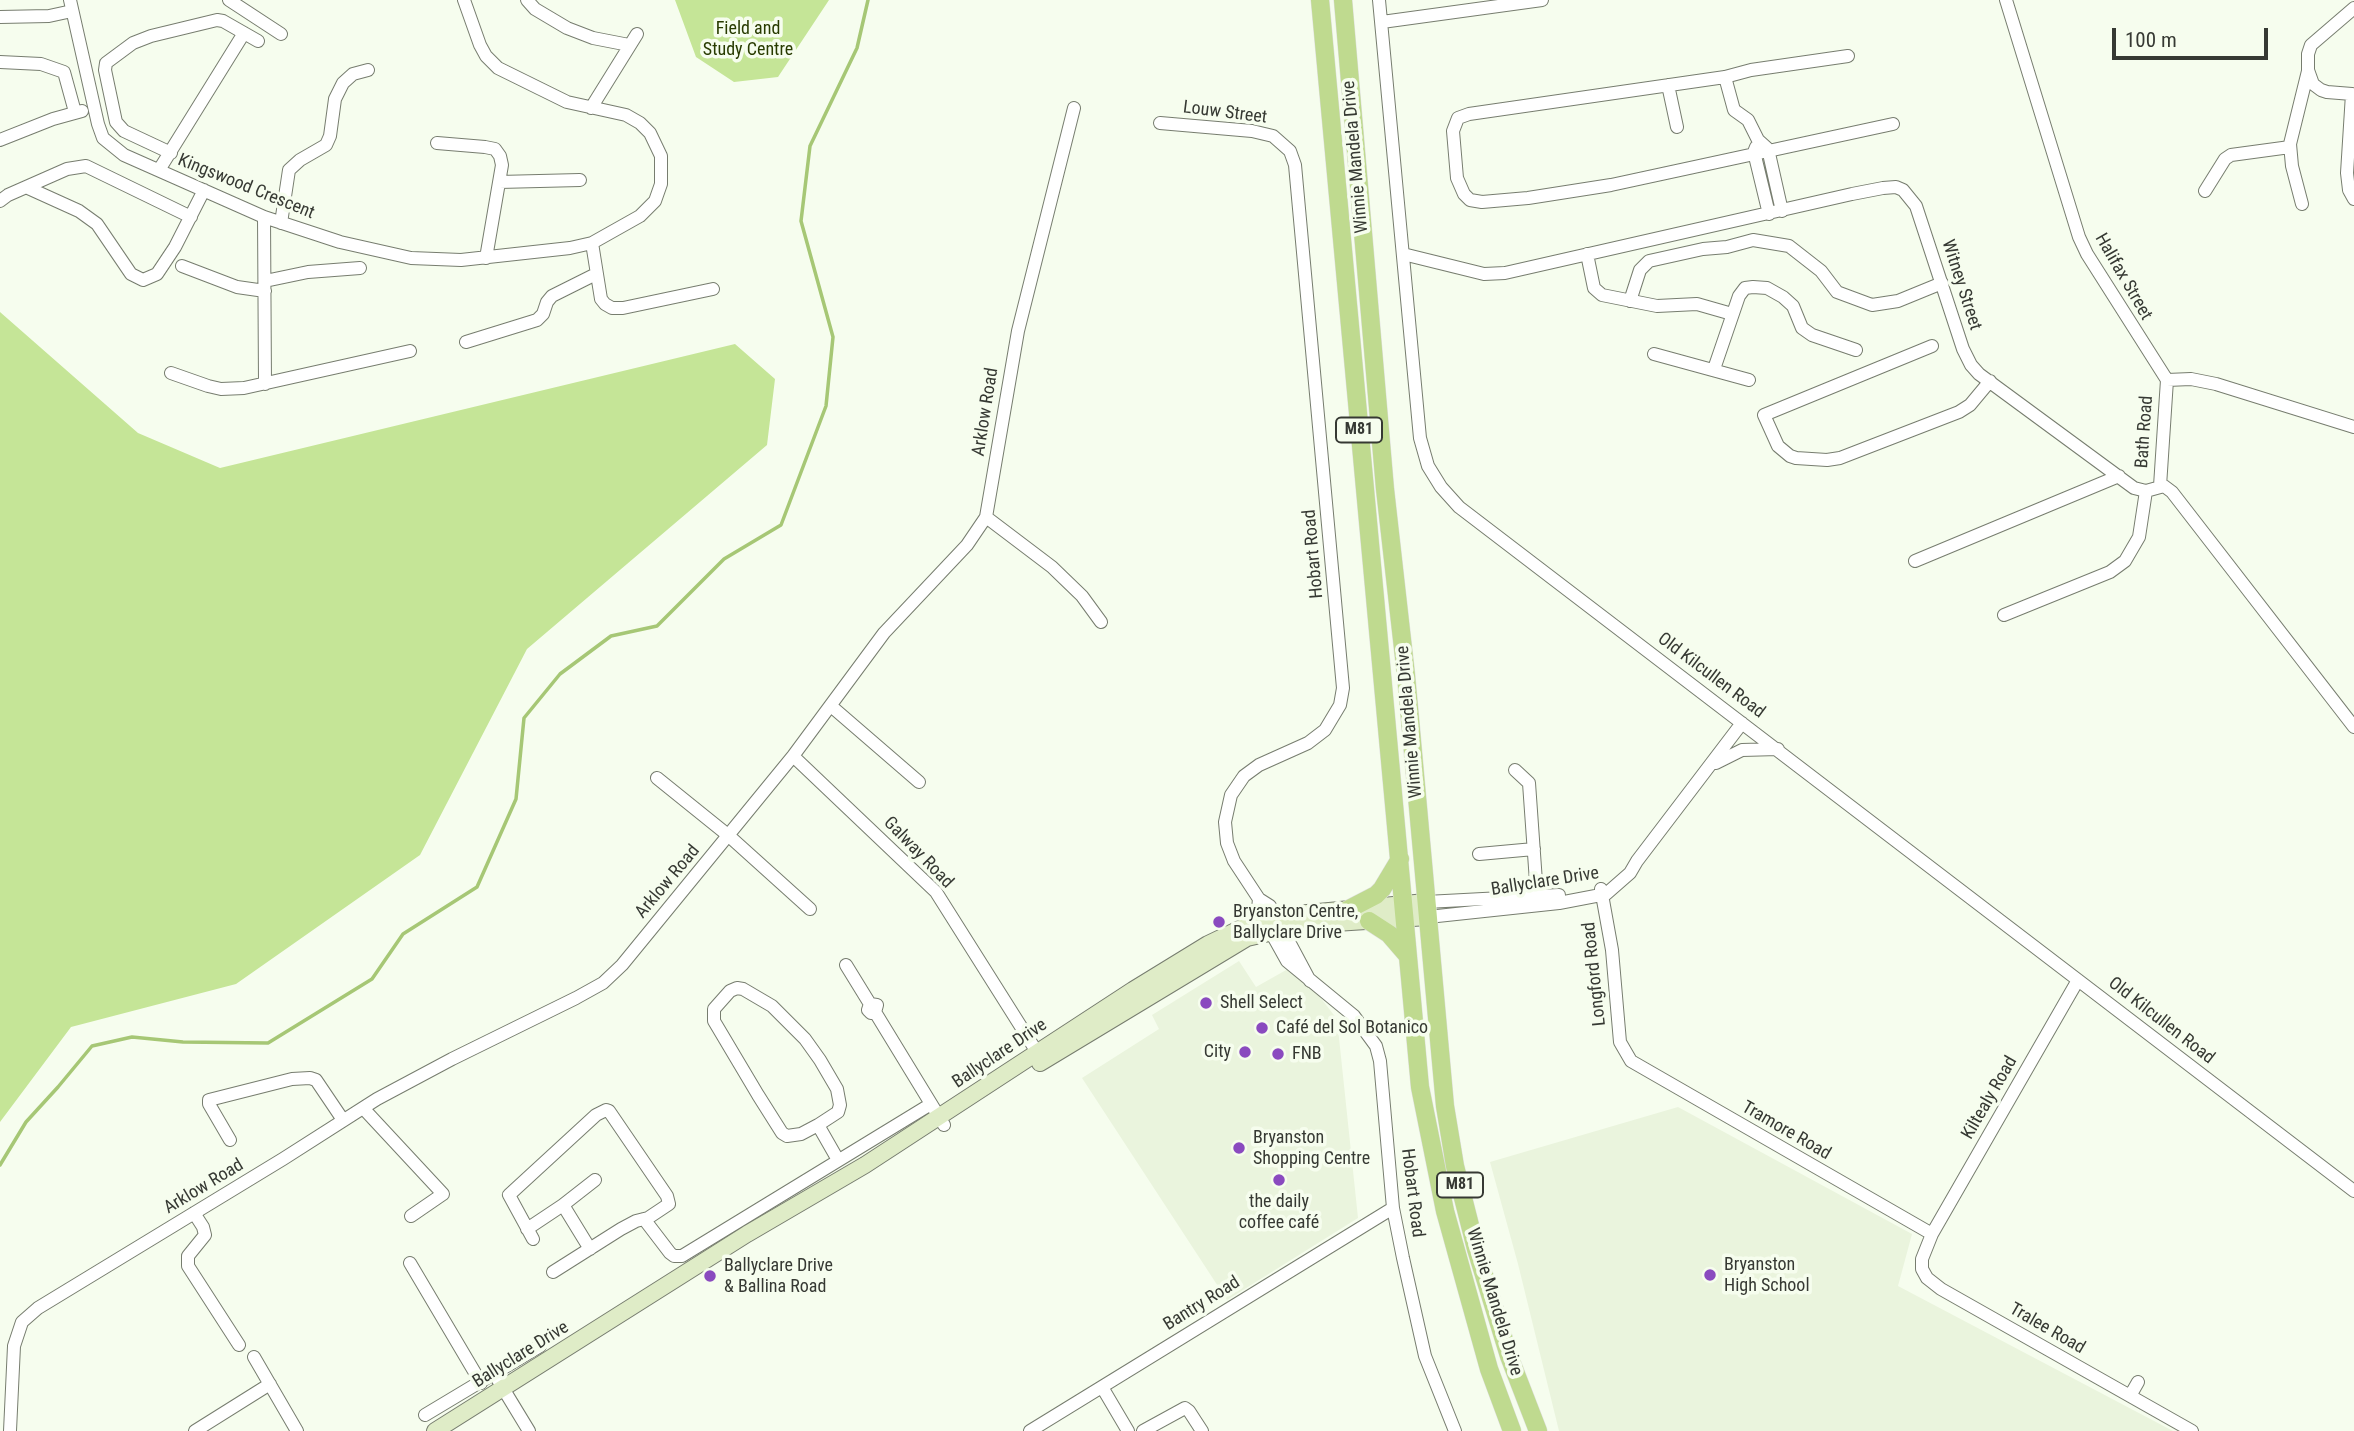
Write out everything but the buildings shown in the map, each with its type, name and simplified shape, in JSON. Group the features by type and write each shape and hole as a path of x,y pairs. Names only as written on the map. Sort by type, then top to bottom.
{"main road":[{"name":"Winnie Mandela Drive","path":"1320,0 1420,1087 1436,1174 1477,1329 1512,1431"},
{"name":"Winnie Mandela Drive","path":"1343,0 1382,463 1406,675 1445,1106 1455,1166 1493,1309 1538,1431"},
{"path":"1349,909 1382,889 1400,859"},
{"path":"1368,921 1389,934 1408,956"}],"street":[{"path":"229,0 281,34"},
{"name":"Kingswood Crescent","path":"71,5 103,138 124,155 281,223 340,242 411,258 461,260 552,252 592,243 629,223 648,208 662,184 662,166 657,146 640,123 617,112 559,99 492,62 480,45 464,0"},
{"path":"527,0 535,9 567,28 593,38 629,45"},
{"name":"Old Kilcullen Road","path":"1379,0 1420,438 1433,477 1459,507 2354,1191"},
{"path":"1382,22 1542,0"},
{"name":"Halifax Street","path":"2006,0 2079,237 2166,380"},
{"path":"0,17 49,16 71,5"},
{"path":"2302,204 2290,148 2308,70 2308,54 2315,40 2354,8"},
{"path":"171,153 124,131 116,122 104,70 106,63 133,43 207,22 223,21 258,41"},
{"path":"159,170 244,33"},
{"path":"591,108 637,34"},
{"path":"1847,56 1751,70 1725,77 1469,114 1458,118 1454,126 1452,141 1457,178 1464,194 1471,200 1482,202 1569,192 1760,147 1893,124"},
{"path":"0,62 41,64 64,72 75,112"},
{"path":"281,223 289,170 326,145 330,136 335,99 343,83 353,74 368,70"},
{"path":"2308,70 2313,83 2322,90 2353,94 2349,190 2354,199"},
{"path":"1725,77 1734,110 1748,120 1760,147 1782,211"},
{"path":"1668,85 1677,127"},
{"name":"Arklow Road","path":"10,1431 14,1346 22,1322 38,1308 405,1083 603,983 622,965 729,836 793,756 884,633 967,545 986,517 1018,331 1074,108"},
{"path":"0,140 75,112 94,109"},
{"name":"Louw Street","path":"1160,123 1252,131 1273,136 1284,144"},
{"path":"437,143 485,146 495,149 500,156 502,165 486,258"},
{"name":"Hobart Road","path":"1284,144 1293,158 1297,178 1343,688 1339,705 1325,730 1308,743 1259,765 1244,776 1231,794 1225,822 1227,843 1234,861 1259,899 1258,909 1272,924 1310,981 1354,1016 1376,1045 1381,1069 1393,1208 1420,1339 1436,1388 1455,1431"},
{"path":"1760,147 1769,214"},
{"path":"2205,191 2225,159 2231,155 2290,148"},
{"path":"0,201 67,169 86,166 191,217"},
{"path":"499,182 580,180"},
{"path":"26,187 79,211 97,224 131,274 143,280 157,274 204,190"},
{"name":"Witney Street","path":"1403,254 1493,274 1896,187 1903,190 1916,206 1963,349 1971,365 2134,488 2146,491"},
{"path":"264,217 264,384"},
{"path":"1630,301 1640,270 1646,263 1703,249 1727,247 1747,240 1789,246 1821,271 1837,292 1872,305 1898,300 1942,283"},
{"path":"592,243 601,299 612,308 713,289"},
{"path":"1587,254 1597,292 1657,306 1697,304 1732,314"},
{"path":"182,266 237,288 265,286 309,272 360,268"},
{"path":"466,341 537,320 552,296 596,274"},
{"path":"1714,369 1743,290 1753,287 1767,288 1783,297 1793,306 1799,323 1806,332 1856,350"},
{"path":"1932,346 1764,415 1778,446 1790,456 1807,460 1827,460 1854,453 1959,412 1970,405 1990,381"},
{"path":"172,373 221,388 264,384 410,351"},
{"path":"1654,354 1749,380"},
{"path":"2166,380 2191,379 2216,384 2354,427"},
{"name":"Bath Road","path":"2160,486 2166,380"},
{"path":"1915,561 2119,476"},
{"path":"2004,615 2110,572 2125,561 2139,537 2146,491 2160,486 2172,492 2354,727"},
{"path":"986,517 1036,554 1082,596 1101,622"},
{"path":"831,706 919,782"},
{"name":"Ballyclare Drive","path":"453,1431 747,1234 866,1165 938,1116 1040,1057 1208,944 1272,924 1349,909 1404,911 1559,903 1601,892 1637,861 1742,723"},
{"path":"1710,766 1742,750 1779,749"},
{"name":"Galway Road","path":"793,756 936,892 1040,1057"},
{"path":"1515,770 1529,783 1537,896"},
{"path":"657,778 729,836 810,909"},
{"path":"1479,854 1534,849"},
{"name":"Ballyclare Drive","path":"1427,910 1537,896 1601,892"},
{"name":"Longford Road","path":"1601,892 1612,950 1620,1042 1626,1055"},
{"name":"Ballyclare Drive","path":"1272,924 1368,921 1404,911"},
{"path":"644,1219 670,1253 682,1256 838,1160 938,1116 846,965"},
{"name":"Kiltealy Road","path":"1932,1234 2078,980"},
{"path":"743,989 772,1006 805,1039 820,1060 837,1089 840,1105 838,1112 818,1125 796,1136 782,1133 714,1021 713,1015 718,1002 730,991 743,989"},
{"name":"Tramore Road","path":"1626,1055 1641,1069 1932,1234"},
{"path":"230,1140 209,1100 292,1079 316,1080 343,1120"},
{"path":"363,1108 443,1194 411,1216"},
{"path":"553,1272 628,1224 644,1219 667,1205 669,1198 606,1110 596,1115 511,1193 510,1199 530,1234 595,1180"},
{"path":"818,1125 838,1160"},
{"path":"563,1205 590,1249"},
{"name":"Bantry Road","path":"1030,1431 1393,1208"},
{"path":"194,1213 205,1235 188,1256 188,1266 239,1345"},
{"name":"Tralee Road","path":"1932,1234 1921,1263 1931,1283 2192,1431"},
{"path":"410,1263 481,1383"},
{"path":"425,1415 540,1346"},
{"path":"254,1357 297,1431"},
{"path":"495,1375 529,1431"},
{"path":"2130,1396 2138,1382"},
{"path":"195,1431 270,1384"},
{"path":"1098,1389 1119,1431"},
{"path":"1098,1389 1128,1431"},
{"name":"Ballyclare Drive","path":"435,1431 506,1393"},
{"path":"1143,1431 1185,1408 1202,1431"}],"shaded area":[{"name":"Bryanston Shopping Centre","path":"1239,961 1256,987 1295,965 1337,1019 1358,1218 1227,1300 1082,1078 1159,1029 1152,1015"},
{"name":"Bryanston High School","path":"1678,1107 1912,1234 1898,1286 2173,1431 1559,1431 1490,1162"}],"green space":[{"name":"Field and Study Centre","path":"675,0 829,0 778,77 734,82 696,57"},
{"path":"0,312 138,433 220,468 735,344 775,379 767,445 527,649 420,855 236,984 71,1027 0,1122"}],"waterway":[{"path":"0,1165 26,1122 92,1046 132,1037 183,1042 268,1043 372,979 403,934 477,887 516,799 524,718 560,674 611,636 657,626 724,559 781,525 826,406 833,337 801,221 810,146 857,48 868,0"}],"place":[{"name":"Bryanston Centre, Ballyclare Drive","path":"1219,922"},
{"name":"Shell Select","path":"1206,1003"},
{"name":"Café del Sol Botanico","path":"1262,1028"},
{"name":"City","path":"1245,1052"},
{"name":"FNB","path":"1278,1054"},
{"name":"Bryanston Shopping Centre","path":"1239,1148"},
{"name":"the daily coffee café","path":"1279,1180"},
{"name":"Bryanston High School","path":"1710,1275"},
{"name":"Ballyclare Drive & Ballina Road","path":"710,1276"}]}
